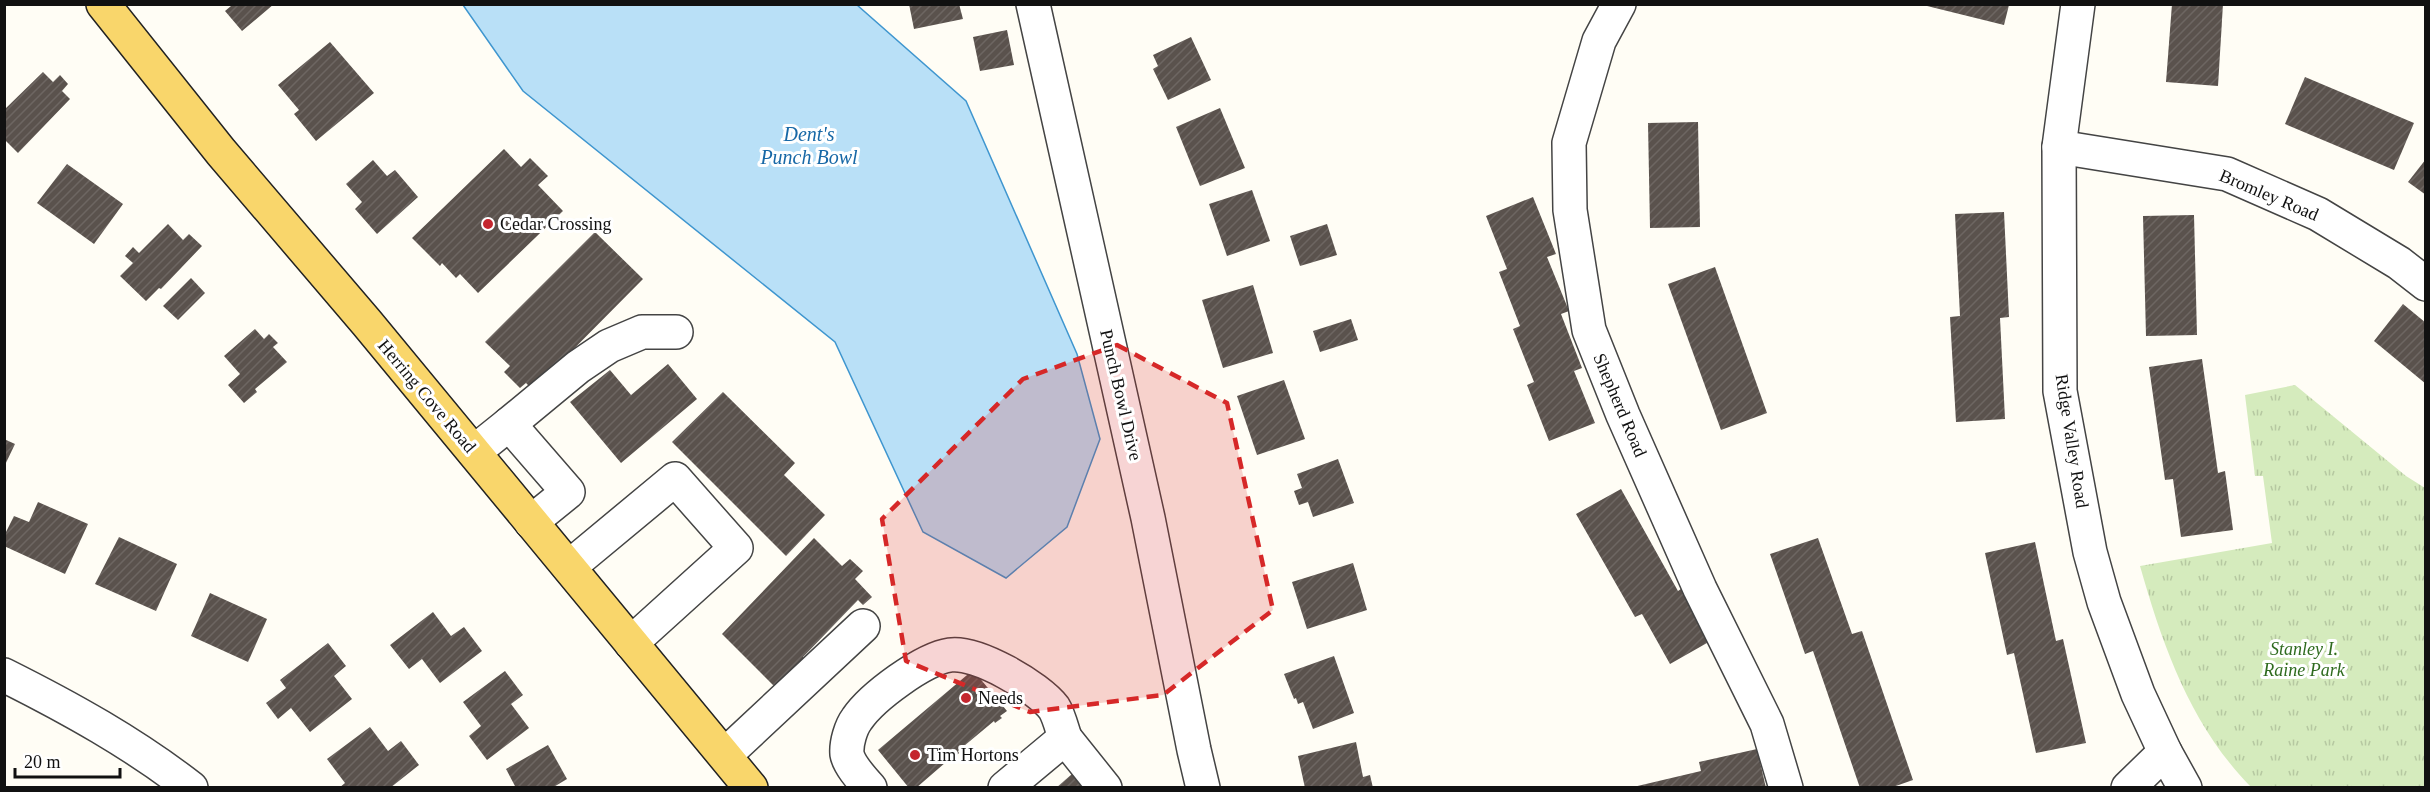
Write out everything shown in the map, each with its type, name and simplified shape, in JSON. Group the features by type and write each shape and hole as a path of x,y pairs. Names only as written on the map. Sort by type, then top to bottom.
{"main road":[{"name":"Herring Cove Road","path":"103,4 220,152 367,323 751,788"}],"street":[{"name":"Punch Bowl Drive","path":"1033,4 1148,518 1203,788"},
{"name":"Shepherd Road","path":"1619,4 1599,41 1569,143 1570,210 1589,330 1623,415 1700,589 1767,724 1786,788"},
{"name":"Ridge Valley Road","path":"2078,4 2059,147 2060,391 2090,552 2104,602 2138,694 2185,788"},
{"name":"Bromley Road","path":"2059,147 2227,174 2318,214 2399,263 2426,284"},
{"path":"474,452 578,367 609,346 642,332 676,332"},
{"path":"509,424 568,492 531,522"},
{"path":"502,486 537,456"},
{"path":"569,567 675,479 736,548 631,643"},
{"path":"725,755 863,626"},
{"path":"870,788 847,755 848,739 857,719 888,689 918,667 951,655 976,658 1040,694 1055,710 1065,738 1106,788"},
{"path":"4,675 87,718 166,767 192,788"},
{"path":"1005,788 1065,738"},
{"path":"2128,788 2165,752"}],"highlighted area":[{"path":"1117,345 1227,403 1273,610 1163,695 1030,712 906,661 882,519 1023,379"}],"green space":[{"name":"Stanley I. Raine Park","path":"2295,385 2406,476 2425,488 2425,787 2251,787 2230,763 2196,712 2169,655 2149,596 2140,566 2272,543 2263,476 2255,476 2245,395"}],"water":[{"name":"Dent's Punch Bowl","path":"463,5 857,5 966,101 1077,354 1100,439 1067,527 1006,578 923,532 835,342 523,91"}],"building":[{"path":"230,4 274,4 242,31 225,11 231,6"},
{"path":"909,4 959,4 963,19 914,29"},
{"path":"2172,4 2223,4 2218,86 2166,82"},
{"path":"1923,5 2009,5 2004,25"},
{"path":"1007,30 1014,65 980,71 973,37"},
{"path":"1191,37 1211,80 1168,100 1153,69 1158,66 1153,55"},
{"path":"330,42 374,93 316,141 294,114 299,110 278,85"},
{"path":"43,72 53,82 60,75 68,84 62,91 70,99 18,153 4,139 4,110"},
{"path":"2305,77 2414,123 2394,170 2285,124"},
{"path":"1220,108 1245,168 1200,186 1176,127"},
{"path":"1698,122 1700,227 1650,228 1648,123"},
{"name":"Cedar Crossing","path":"504,149 521,167 530,158 548,176 538,185 563,211 478,293 460,274 456,278 442,263 440,266 412,238"},
{"path":"2426,159 2426,195 2408,182"},
{"path":"373,160 387,176 395,170 418,197 377,234 355,209 362,202 346,184"},
{"path":"67,164 123,204 94,244 37,203"},
{"path":"1252,190 1270,241 1227,256 1209,204"},
{"path":"1533,197 1556,254 1547,257 1569,311 1561,314 1582,368 1574,371 1595,423 1549,441 1527,385 1534,382 1513,329 1520,326 1499,272 1507,269 1486,216"},
{"path":"2004,212 2009,317 2000,318 2005,419 1956,422 1950,317 1960,316 1955,214"},
{"path":"2194,215 2197,335 2146,336 2143,216"},
{"path":"168,224 183,240 189,234 202,246 161,289 159,288 146,301 120,276 133,263 125,256 133,247 139,253"},
{"path":"1327,224 1337,255 1300,266 1290,236"},
{"path":"595,232 643,279 533,390 526,383 520,388 504,372 510,366 485,342"},
{"path":"1715,267 1767,413 1721,430 1668,284"},
{"path":"191,278 205,293 178,320 163,306"},
{"path":"1253,285 1273,353 1223,368 1202,300"},
{"path":"2403,304 2426,323 2426,384 2374,341"},
{"path":"1351,319 1358,340 1320,352 1313,331"},
{"path":"255,329 264,339 269,334 278,343 273,347 287,362 255,389 257,392 244,403 228,385 240,374 224,356"},
{"path":"2202,359 2218,473 2225,471 2233,530 2181,537 2173,479 2165,480 2149,367"},
{"path":"668,364 697,399 621,463 570,402 610,370 631,395"},
{"path":"1284,380 1305,439 1257,455 1237,396"},
{"path":"723,392 795,463 784,475 825,515 786,556 672,442"},
{"path":"4,439 15,444 4,467"},
{"path":"1338,459 1354,503 1313,517 1308,502 1299,505 1294,491 1302,488 1297,474"},
{"path":"1621,489 1678,591 1684,587 1714,639 1670,664 1642,614 1635,617 1576,514"},
{"path":"38,502 88,524 65,574 4,546 4,536 14,516 29,522"},
{"path":"119,537 177,564 156,611 95,584"},
{"path":"814,538 842,566 850,559 863,571 855,579 872,597 863,605 858,600 803,657 808,663 775,687 722,634"},
{"path":"1818,538 1852,634 1862,631 1913,780 1890,788 1860,788 1813,651 1805,654 1770,554"},
{"path":"2035,542 2056,641 2063,639 2086,743 2036,753 2014,653 2007,655 1985,553"},
{"path":"1353,563 1367,610 1307,629 1292,582"},
{"path":"210,593 267,619 248,662 191,636"},
{"path":"433,612 451,636 464,627 482,651 440,683 422,659 409,669 390,645"},
{"path":"328,643 346,666 334,676 352,699 310,732 291,708 278,719 266,703 286,688 280,680"},
{"path":"1334,656 1354,713 1313,729 1303,702 1298,704 1296,698 1294,699 1284,674"},
{"path":"973,670 1007,711 1000,716 1002,718 995,723 994,721 958,751 959,753 954,758 953,756 916,788 909,788 878,750"},
{"path":"505,671 523,695 511,704 529,728 487,760 469,736 481,726 463,702"},
{"path":"370,727 388,751 401,741 419,765 390,788 339,788 345,783 327,759"},
{"path":"1356,742 1363,777 1370,775 1373,788 1305,788 1298,756"},
{"path":"548,745 567,779 552,788 516,788 506,769"},
{"path":"1757,749 1766,788 1629,788 1701,771 1699,762"},
{"path":"1072,774 1083,788 1056,788"}],"place":[{"name":"Cedar Crossing","path":"488,224"},
{"name":"Needs","path":"966,698"},
{"name":"Tim Hortons","path":"915,755"}]}
